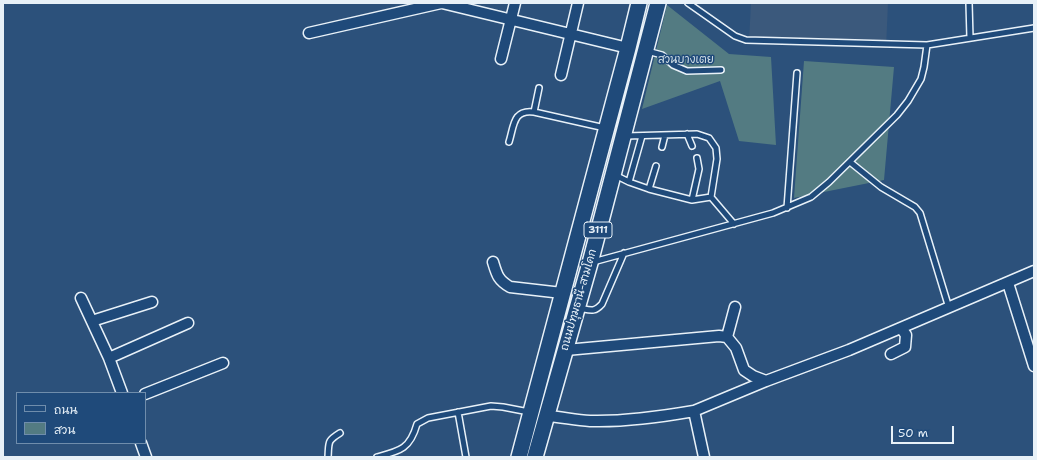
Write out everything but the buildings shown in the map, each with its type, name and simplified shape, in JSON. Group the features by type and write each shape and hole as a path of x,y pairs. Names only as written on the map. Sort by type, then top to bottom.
{"main road":[{"name":"ถนนปทุมธานี-สามโคก","path":"519,457 639,3"},
{"name":"ถนนปทุมธานี-สามโคก","path":"535,457 578,308 658,3"}],"street":[{"path":"309,33 441,3 628,48"},
{"path":"501,59 515,3"},
{"path":"561,75 578,3"},
{"path":"493,262 498,278 510,287 562,293"},
{"path":"547,416 589,421 614,421 649,418 694,411 766,381 849,350 1034,271"},
{"path":"1008,283 1034,366"},
{"path":"81,298 109,358 122,392"},
{"path":"92,321 152,302"},
{"path":"727,337 735,307"},
{"path":"109,358 188,323"},
{"path":"891,354 905,347 906,335 901,328"},
{"path":"566,350 719,336 727,337 736,348 744,370 753,376 766,381"},
{"path":"146,394 223,363"},
{"path":"694,411 704,457"},
{"path":"140,444 146,457"}],"lane":[{"path":"688,3 735,36 746,40 927,45 1034,28"},
{"path":"969,3 970,38"},
{"path":"590,263 773,213 811,197 850,162 897,115 908,101 921,79 927,45"},
{"path":"646,51 662,56 673,65 687,71 721,70"},
{"path":"787,208 797,73"},
{"path":"534,112 539,88"},
{"path":"509,142 517,115 522,112 534,112 606,128"},
{"path":"687,134 692,146"},
{"path":"623,136 697,134 709,138 716,148 717,159 711,197 734,224"},
{"path":"662,147 665,135"},
{"path":"629,182 642,136"},
{"path":"692,200 698,170 697,158"},
{"path":"850,162 881,187 915,207 920,213 949,308"},
{"path":"649,189 656,166"},
{"path":"613,174 629,182 649,189 692,200 711,197"},
{"path":"578,308 593,311 598,309 602,304 624,253"},
{"path":"377,457 389,454 405,447 414,435 418,424 428,418 491,406 530,412"},
{"path":"458,412 466,457"},
{"path":"328,457 328,444 331,439 340,433"}],"shaded area":[{"path":"751,3 888,3 886,48 749,42"}],"green space":[{"name":"สวนบางเตย","path":"667,5 729,54 771,57 776,145 739,141 720,81 642,109"},
{"path":"804,61 894,67 884,180 794,198"}]}
